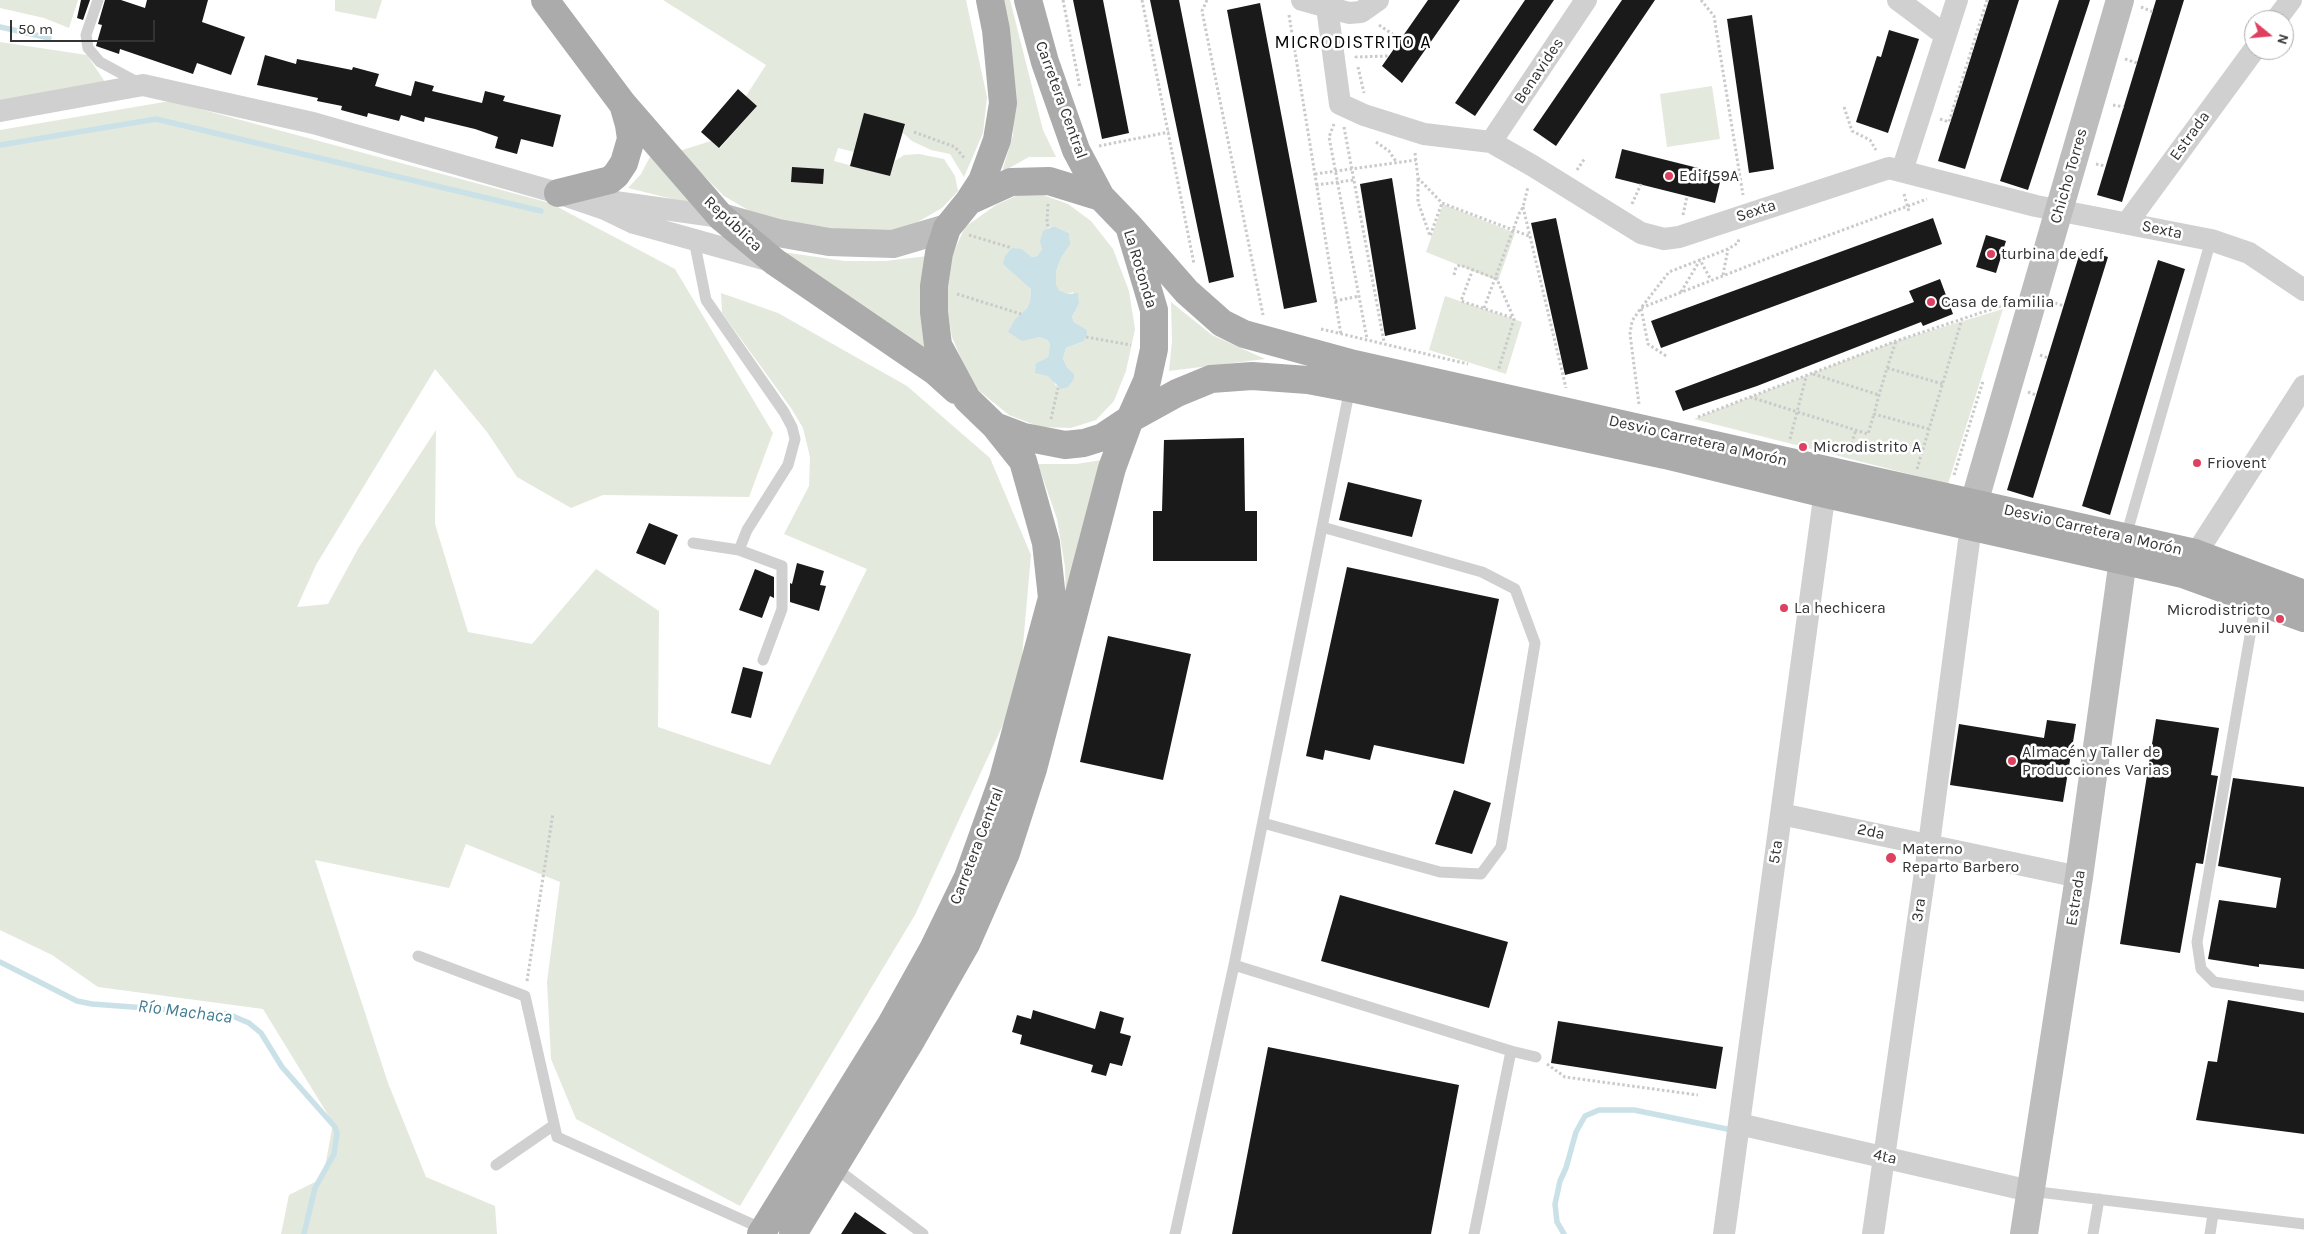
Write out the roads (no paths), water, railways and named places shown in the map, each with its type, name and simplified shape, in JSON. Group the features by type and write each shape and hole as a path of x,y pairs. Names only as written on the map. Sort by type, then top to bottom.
{"main road":[{"name":"República","path":"545,0 622,103 721,217 774,262 936,372 967,399"},
{"path":"976,191 997,140 1003,103 996,30 990,0"},
{"name":"Carretera Central","path":"1028,0 1045,62 1076,150 1101,197"},
{"path":"558,194 610,180 624,164 631,139 622,103"},
{"name":"La Rotonda","path":"1049,181 1101,197 1129,226 1154,310 1154,349 1147,380 1130,419 1103,437 1084,443 1065,445 1024,437 995,426 967,399 938,345 934,312 934,286 939,253 947,228 976,191 1011,182 1049,181"},
{"name":"Desvio Carretera a Morón","path":"1129,226 1166,271 1222,323 1244,334 1349,371 1911,489 1972,515"},
{"name":"Desvio Carretera a Morón","path":"1130,419 1176,393 1211,379 1252,376 1308,380 1349,371"},
{"name":"Carretera Central","path":"765,1232 909,1044 966,944 1006,853 1033,769 1112,468 1130,419"},
{"name":"Carretera Central","path":"793,1234 822,1160 890,1026 933,949 968,877 1003,779 1050,607 1052,598 1046,544 1023,461 995,426"},
{"name":"Desvio Carretera a Morón","path":"1833,474 1972,515 2189,564 2304,594"},
{"name":"Desvio Carretera a Morón","path":"2189,564 2256,601 2304,618"}],"street":[{"path":"1295,5 1327,7 1349,13 1361,12 1378,0"},
{"name":"Benavides","path":"1491,142 1586,0"},
{"path":"1898,0 1945,34"},
{"path":"1902,171 1957,0"},
{"name":"Chicho Torres","path":"1972,515 2059,210 2130,4"},
{"name":"Sexta","path":"1327,7 1340,104 1369,117 1424,134 1491,142 1641,233 1664,239 1679,237 1889,168 2059,210 2212,240 2248,253 2304,290"},
{"name":"Estrada","path":"2127,223 2247,60"},
{"path":"0,111 143,85 313,123 558,194 604,209 634,223 774,262"},
{"path":"558,194 721,217 778,233 829,242 893,244 947,228"},
{"path":"2189,564 2304,386"},
{"name":"5ta","path":"1724,1234 1781,814 1833,474"},
{"name":"3ra","path":"1873,1234 1929,844 1972,515"},
{"name":"Estrada","path":"2024,1234 2079,877 2125,549"},
{"name":"2da","path":"1781,814 2079,877"},
{"name":"4ta","path":"1739,1124 2030,1191"}],"lane":[{"path":"98,0 86,34 88,48 100,62 143,85"},
{"path":"694,240 706,300 784,412 792,426 794,439 788,465 747,530 738,550"},
{"path":"2125,549 2212,240"},
{"path":"1174,1234 1234,965 1263,823 1322,528 1349,371"},
{"path":"1263,823 1440,872 1481,874 1501,847 1535,643 1515,590 1482,572 1322,528"},
{"path":"693,543 738,550 782,566 782,609 763,660"},
{"path":"2256,601 2197,942 2201,969 2214,982 2304,996"},
{"path":"418,956 525,996 557,1137 765,1232"},
{"path":"1234,965 1536,1057"},
{"path":"1474,1234 1512,1051"},
{"path":"496,1165 554,1125"},
{"path":"822,1160 922,1234"},
{"path":"2030,1191 2304,1224"},
{"path":"2093,1234 2099,1199"},
{"path":"2210,1234 2213,1214"}],"water":[{"path":"1054,226 1069,233 1070,241 1070,245 1061,258 1056,272 1056,285 1059,290 1068,294 1078,293 1079,304 1072,317 1074,322 1086,329 1087,333 1084,341 1066,348 1063,359 1067,367 1074,374 1074,379 1068,387 1061,389 1048,376 1035,373 1036,363 1048,357 1050,344 1047,340 1039,337 1022,341 1008,332 1015,319 1027,308 1031,289 1003,264 1005,256 1012,248 1022,249 1032,257 1037,256 1042,249 1040,241 1043,231"}],"waterway":[{"path":"0,27 49,38"},
{"path":"0,145 156,119 541,211"},
{"name":"Río Machaca","path":"0,962 77,1001 92,1004 228,1014 249,1023 261,1033 282,1067 335,1127 337,1133 334,1154 315,1188 304,1234"},
{"path":"1564,1234 1557,1222 1555,1204 1560,1181 1566,1168 1576,1132 1585,1116 1599,1110 1634,1110 1727,1129"}],"place":[{"name":"Edif 59A","path":"1669,176"},
{"name":"turbina de edf","path":"1991,254"},
{"name":"Casa de familia","path":"1931,302"},
{"name":"Microdistrito A","path":"1803,447"},
{"name":"Friovent","path":"2197,463"},
{"name":"La hechicera","path":"1784,608"},
{"name":"Microdistricto Juvenil","path":"2280,619"},
{"name":"Almacén y Taller de Producciones Varias","path":"2012,761"},
{"name":"Materno Reparto Barbero","path":"1891,858"}],"district":[{"name":"MICRODISTRITO A","path":"1353,43"}]}
